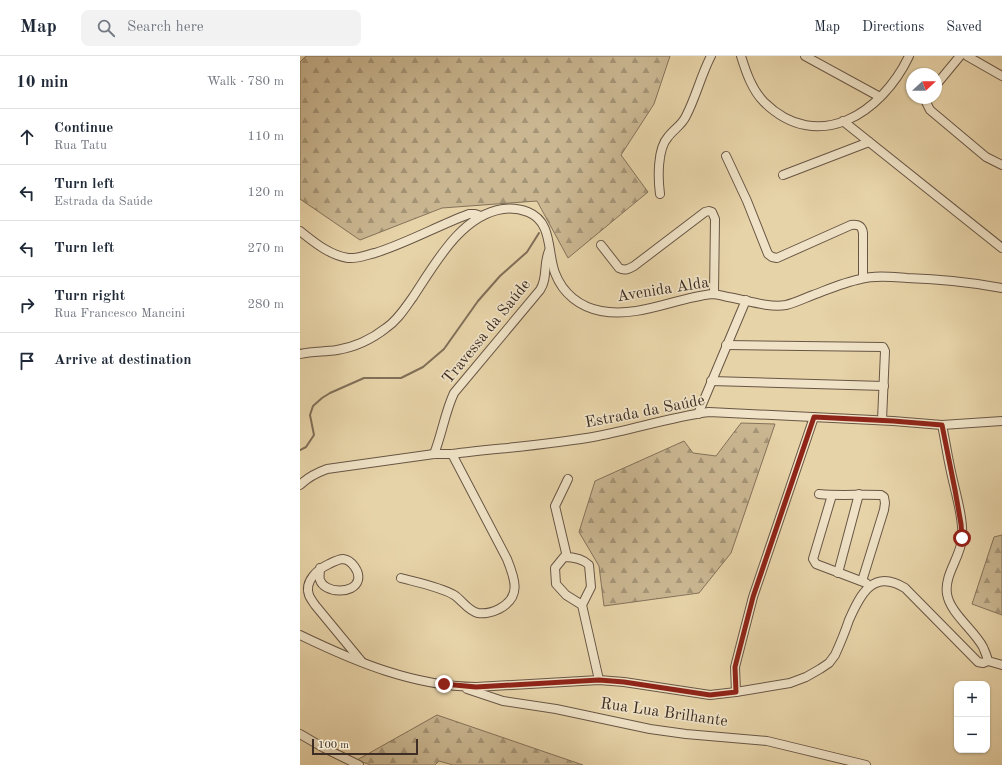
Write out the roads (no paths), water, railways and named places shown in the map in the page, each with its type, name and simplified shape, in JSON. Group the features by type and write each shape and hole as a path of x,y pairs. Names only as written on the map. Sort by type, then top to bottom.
{"street":[{"path":"660,194 660,165 662,146 666,138 680,126 686,116 711,56"},
{"path":"741,56 748,76 764,102 794,122 819,127 843,121 860,114 871,106 899,73 909,56"},
{"path":"805,56 880,97"},
{"path":"942,77 960,56"},
{"path":"967,56 1002,76"},
{"path":"927,104 930,110 986,157 1002,164"},
{"path":"843,121 1002,248"},
{"path":"782,175 869,142"},
{"path":"726,156 747,201 768,254 777,258 852,225 860,225 863,233 863,278"},
{"name":"Avenida Alda","path":"300,354 336,350 357,345 395,322 456,237 469,224 481,216 503,209 512,208 524,210 534,214 540,220 550,249 555,274 565,292 572,299 584,306 601,311 638,311 714,294 775,305 786,304 863,278 888,277 947,280 972,282 1002,288"},
{"path":"601,244 620,268 623,270 628,269 705,212 712,212 715,219 714,294"},
{"path":"300,231 333,254 355,258 388,248 429,232 468,214 481,216"},
{"name":"Travessa da Saúde","path":"434,454 441,435 448,405 454,393 540,290 545,280 547,254 550,249"},
{"path":"698,414 746,300"},
{"path":"726,345 883,347 885,351 882,420"},
{"path":"711,381 884,386"},
{"name":"Estrada da Saúde","path":"300,485 317,472 327,469 434,454 452,454 572,440 709,412 882,420 942,425 1002,421"},
{"path":"736,692 735,667 753,597 814,417"},
{"path":"942,425 955,490 962,538 960,548 949,576 947,586 948,596 951,605 982,646 988,661"},
{"path":"401,578 446,591 454,595 472,611 478,613 497,610 506,605 512,598 515,589 514,576 507,559 452,454"},
{"path":"567,557 555,506 568,479"},
{"path":"819,494 881,495 884,497 885,503 862,581"},
{"path":"838,573 859,494"},
{"path":"832,495 813,559 816,564 862,581 870,586"},
{"path":"582,605 566,595 556,584 555,568 564,557 584,560 590,565 590,587 582,605 599,680"},
{"path":"320,568 320,579 325,586 334,590 344,591 351,589 359,579 357,569 348,561 343,559 320,568 309,580 308,591 309,596 362,663"},
{"path":"300,635 345,657 400,676 459,687 505,686 599,680 624,682 710,695 736,692 790,682 806,677 820,669 835,655 858,601 870,586 887,581 896,582 905,588 978,662 983,663 988,661 1002,665"},
{"name":"Rua Lua Brilhante","path":"459,687 503,701 556,709 650,729 686,734 767,741 866,765"},
{"path":"300,734 324,748 359,765"}],"waterway":[{"path":"300,450 306,447 314,435 310,415 313,406 330,393 364,378 401,378 423,367 444,349 478,301 500,276 527,252 539,233"}]}
